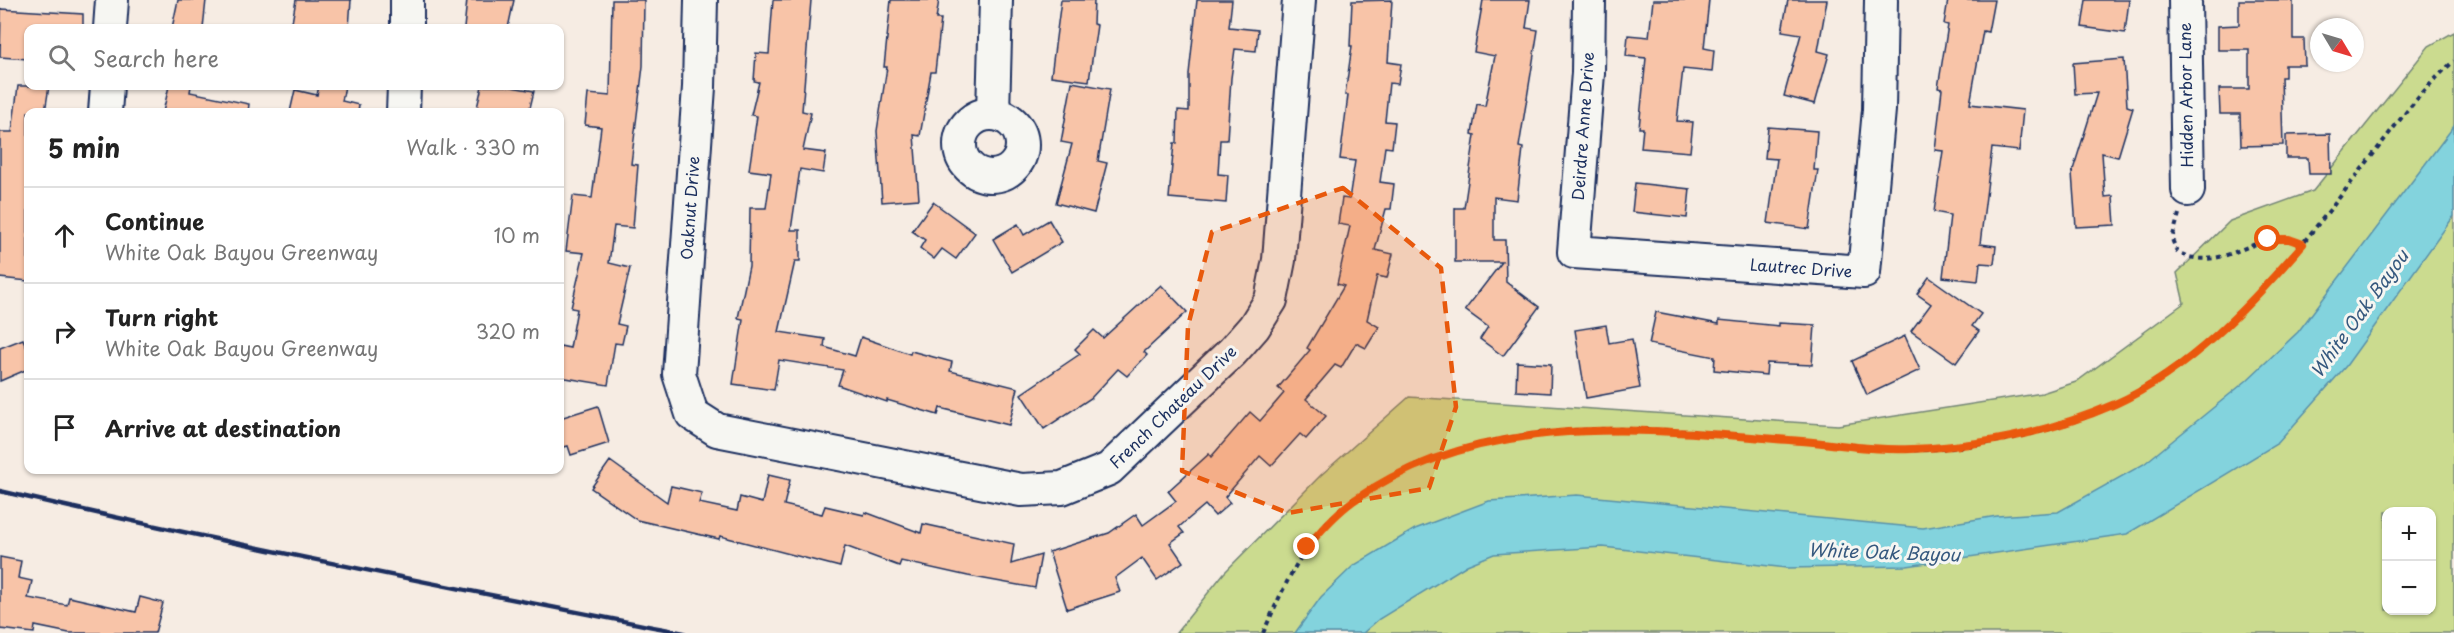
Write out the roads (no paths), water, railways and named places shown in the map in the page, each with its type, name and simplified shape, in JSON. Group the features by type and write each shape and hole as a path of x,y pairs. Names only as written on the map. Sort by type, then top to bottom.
{"street":[{"path":"110,24 112,0"},
{"path":"407,0 407,24"},
{"name":"Oaknut Drive","path":"692,414 679,374 699,87 701,0"},
{"path":"993,113 996,0"},
{"name":"French Chateau Drive","path":"692,414 717,430 1021,490 1062,488 1109,469 1233,351 1254,327 1271,300 1279,260 1299,0"},
{"name":"Deirdre Anne Drive","path":"1574,252 1588,73 1589,0"},
{"name":"Lautrec Drive","path":"1574,252 1864,272 1879,110 1881,0"},
{"name":"Hidden Arbor Lane","path":"2185,0 2188,190"},
{"path":"105,108 107,90"},
{"path":"403,108 404,90"}],"water":[{"name":"White Oak Bayou","path":"2454,126 2454,216 2346,366 2278,443 2127,534 1907,566 1787,568 1603,547 1494,554 1467,565 1379,619 1363,633 1295,633 1321,597 1353,566 1415,529 1489,501 1577,495 1923,528 1997,516 2058,512 2144,464 2246,381 2298,332"}],"railway":[{"path":"0,491 256,547 684,633"}]}
